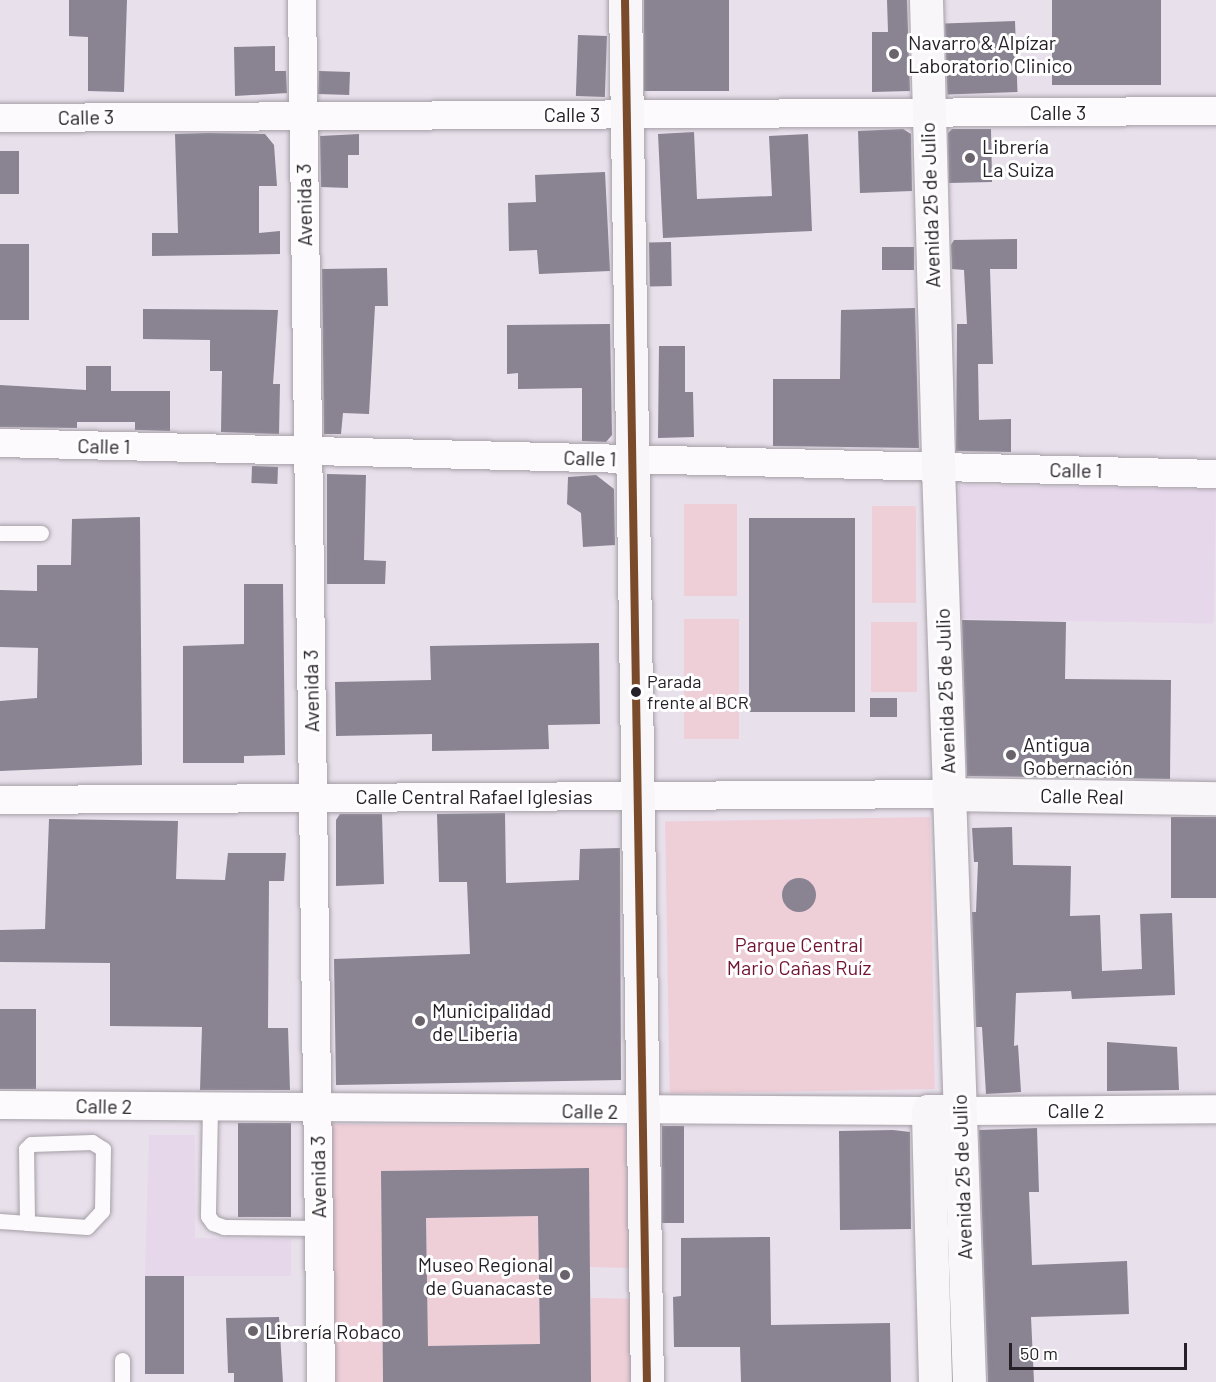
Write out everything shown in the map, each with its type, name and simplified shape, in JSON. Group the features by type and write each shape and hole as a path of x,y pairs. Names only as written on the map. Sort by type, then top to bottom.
{"street":[{"name":"Avenida 3","path":"302,0 321,1382"},
{"path":"625,0 647,1382"},
{"name":"Avenida 25 de Julio","path":"927,0 938,466 969,1382"},
{"name":"Calle 3","path":"0,118 1216,111"},
{"name":"Calle 1","path":"0,443 1216,474"},
{"name":"Calle Central Rafael Iglesias","path":"0,800 313,796 638,797 948,794"},
{"name":"Calle Real","path":"948,794 1216,798"},
{"name":"Calle 2","path":"0,1105 643,1112 1216,1109"},
{"name":"Avenida 25 de Julio","path":"928,1111 935,1382"}],"lane":[{"path":"0,533 41,532"},
{"path":"210,1107 208,1216 213,1223 224,1227 319,1228"},
{"path":"0,1221 27,1223 87,1227 98,1218 102,1211 103,1149 92,1142 31,1143 26,1149 27,1223"},
{"path":"122,1360 122,1382"}],"shaded area":[{"path":"959,485 1216,489 1214,623 957,619"},
{"path":"149,1135 195,1135 195,1238 291,1239 291,1276 145,1276"}],"green space":[{"path":"684,504 737,504 737,596 684,596"},
{"path":"872,506 916,506 916,603 872,603"},
{"path":"684,619 739,619 739,739 684,739"},
{"path":"871,622 917,622 917,692 871,692"},
{"name":"Parque Central Mario Cañas Ruíz","path":"930,817 935,1089 670,1094 665,822"},
{"path":"327,1124 630,1126 633,1268 590,1267 589,1168 381,1171 383,1382 334,1382"},
{"path":"538,1216 540,1344 428,1346 426,1218"},
{"path":"591,1298 633,1299 632,1382 590,1382"}],"building":[{"path":"69,0 127,0 124,92 88,91 88,37 69,36"},
{"path":"644,0 729,0 729,91 644,91"},
{"path":"887,0 907,0 910,91 872,92 872,32 888,32"},
{"path":"1052,0 1161,0 1161,85 1052,85"},
{"path":"1015,21 1017,92 948,94 945,23"},
{"path":"578,35 607,36 605,97 576,96"},
{"path":"275,46 275,71 286,71 287,93 235,96 234,47"},
{"path":"319,71 350,72 349,95 318,94"},
{"path":"903,129 911,134 912,191 860,193 858,131"},
{"name":"Librería La Suiza","path":"952,129 991,129 992,182 949,183 948,133"},
{"path":"694,132 697,199 772,196 769,136 808,134 812,231 663,238 658,134"},
{"path":"175,134 265,134 274,145 277,186 259,186 259,233 280,231 280,254 152,256 152,233 178,233"},
{"path":"359,134 359,155 348,155 348,188 321,187 320,136"},
{"path":"0,151 19,151 19,194 0,194"},
{"path":"605,172 610,271 539,274 537,250 509,251 508,203 536,202 535,175"},
{"path":"1017,239 1017,269 990,269 993,364 978,364 979,420 1011,419 1011,452 956,451 957,324 967,324 964,270 952,269 951,245 954,240"},
{"path":"649,242 671,242 672,286 650,286"},
{"path":"0,244 29,244 29,320 0,320"},
{"path":"882,247 914,247 914,270 882,270"},
{"path":"387,268 388,306 375,306 369,414 343,413 341,434 324,434 322,269"},
{"path":"915,308 919,448 773,446 773,379 840,379 841,310"},
{"path":"143,309 278,310 273,384 280,384 279,434 221,432 222,371 210,371 210,340 143,339"},
{"path":"610,324 612,435 606,442 582,441 582,388 518,389 518,373 507,374 507,325"},
{"path":"659,346 685,346 685,392 693,392 694,437 658,438"},
{"path":"86,366 111,366 111,391 170,391 170,431 135,430 135,422 77,422 77,428 0,427 0,385 86,390"},
{"path":"252,466 278,467 277,484 251,483"},
{"path":"327,474 366,475 364,560 386,561 385,584 327,584"},
{"path":"596,475 614,489 615,545 583,547 581,513 567,504 568,477"},
{"path":"140,517 142,765 0,771 0,701 37,698 38,648 0,647 0,590 37,591 37,565 71,565 72,519"},
{"path":"749,518 855,518 855,712 749,712"},
{"path":"244,584 283,584 285,755 244,756 244,763 183,763 183,646 244,644"},
{"path":"962,620 1066,622 1065,679 1171,680 1170,779 967,776"},
{"path":"599,643 600,724 548,725 549,749 432,751 432,734 336,736 335,682 431,680 430,646"},
{"path":"870,698 897,698 897,717 870,717"},
{"path":"505,813 506,883 579,880 580,849 620,848 621,1080 336,1085 334,959 470,954 467,882 439,882 437,814"},
{"path":"340,814 382,814 384,884 336,886 336,820"},
{"path":"1171,817 1216,817 1216,898 1171,898"},
{"path":"49,819 178,821 176,879 225,880 228,853 286,853 284,881 269,881 268,1028 288,1028 290,1090 200,1090 202,1027 110,1026 110,963 0,962 0,930 45,929"},
{"path":"1012,827 1013,865 1071,866 1070,916 1100,915 1102,971 1142,969 1140,914 1172,913 1175,995 1072,999 1071,991 1016,993 1014,1046 1018,1045 1021,1092 986,1094 982,1027 976,1027 972,912 976,912 978,862 974,862 972,828"},
{"path":"799,878 811,883 816,895 811,907 799,912 787,907 782,895 787,883"},
{"path":"0,1009 36,1009 36,1089 0,1089"},
{"path":"1107,1042 1177,1047 1179,1090 1107,1091"},
{"path":"238,1123 291,1123 291,1217 238,1217"},
{"path":"662,1126 684,1126 684,1223 662,1223"},
{"path":"1037,1128 1039,1192 1029,1192 1032,1265 1127,1261 1129,1314 1031,1317 1034,1382 988,1382 979,1130"},
{"path":"839,1131 910,1132 911,1229 840,1230"},
{"name":"Museo Regional de Guanacaste","path":"589,1168 591,1382 383,1382 381,1171","holes":["538,1216 540,1344 428,1346 426,1218"]},
{"path":"770,1237 771,1325 890,1323 891,1382 741,1382 740,1347 674,1347 673,1297 681,1296 681,1238"},
{"path":"145,1276 184,1276 184,1374 145,1374"},
{"path":"279,1317 283,1382 234,1382 234,1373 228,1373 226,1318"}],"transit line":[{"path":"625,0 647,1382"}],"place":[{"name":"Navarro & Alpízar Laboratorio Clinico","path":"894,54"},
{"name":"Librería La Suiza","path":"970,158"},
{"name":"Parada frente al BCR","path":"636,692"},
{"name":"Antigua Gobernación","path":"1011,755"},
{"name":"Municipalidad de Liberia","path":"420,1021"},
{"name":"Museo Regional de Guanacaste","path":"565,1275"},
{"name":"Librería Robaco","path":"253,1331"}]}
